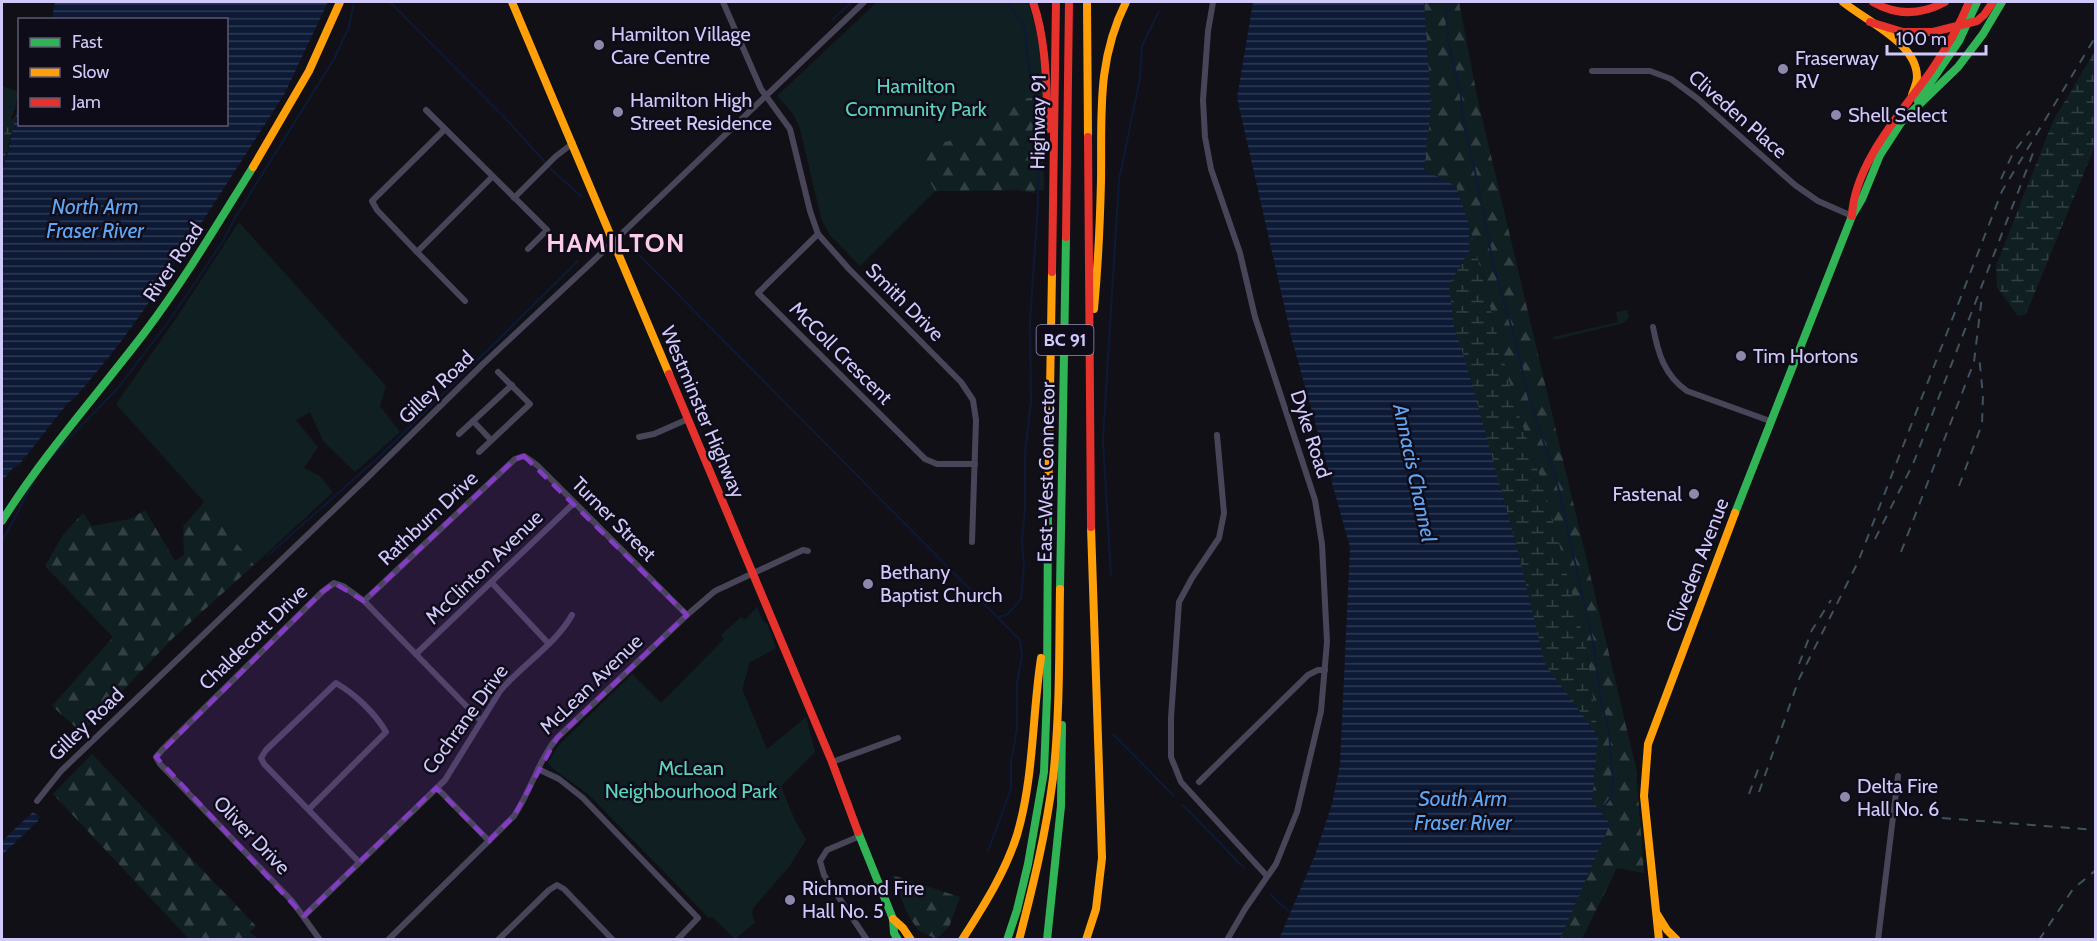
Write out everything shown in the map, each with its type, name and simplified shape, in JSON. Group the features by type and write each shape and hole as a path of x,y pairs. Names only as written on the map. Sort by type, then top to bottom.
{"main road":[{"name":"River Road","path":"2,521 43,458 100,390 182,282 296,97 317,59 340,2"},
{"name":"Westminster Highway","path":"512,2 832,762 893,919 894,933 898,939"},
{"path":"1033,2 1044,57 1052,244"},
{"name":"Highway 91","path":"1052,244 1056,2"},
{"name":"East-West Connector","path":"1019,939 1040,861 1052,787 1059,679 1069,2"},
{"path":"1086,939 1096,909 1102,858 1089,484 1087,2"},
{"path":"1089,369 1099,252 1104,65 1115,22 1126,2"},
{"path":"1843,2 1899,43 1914,60 1917,78 1912,95"},
{"path":"1873,2 1891,11 1909,14 1926,11 1945,2"},
{"name":"Cliveden Avenue","path":"1852,216 1852,204 1868,163 1882,136 1937,61 1958,27 1969,2"},
{"name":"Cliveden Avenue","path":"1659,939 1644,796 1648,744 1770,421 1852,216 1860,207 1875,167 1900,123 1943,65 1967,25 1977,2"},
{"path":"1870,22 1892,31 1917,34 1974,23 1983,17 1993,2"},
{"path":"1900,123 1958,67 1983,34 2002,2"},
{"name":"East-West Connector","path":"1007,939 1017,910 1028,864 1044,772 1047,696 1052,244"},
{"path":"962,939 997,882 1017,834 1027,782 1035,688 1046,637"},
{"path":"1047,939 1063,785 1064,757 1059,679"},
{"path":"1656,913 1667,930 1677,939"},
{"name":"Westminster Highway","path":"893,919 910,939"}],"street":[{"name":"Smith Drive","path":"723,2 765,96 790,129 818,234 834,255 957,377 973,400 975,464 972,542"},
{"name":"Gilley Road","path":"37,801 61,771 483,364 864,2"},
{"name":"Dyke Road","path":"1213,2 1208,31 1203,100 1205,137 1212,169 1240,252 1256,317 1315,500 1322,544 1327,642 1321,711 1297,812 1276,864 1227,939"},
{"name":"Cliveden Place","path":"1592,71 1650,71 1671,79 1698,99 1795,185 1818,201 1852,216"},
{"path":"426,110 548,230 528,249"},
{"path":"445,129 372,201 377,210 465,301"},
{"path":"514,198 555,157 573,143"},
{"path":"417,252 492,177"},
{"name":"McColl Crescent","path":"818,234 758,293 925,459 937,464 975,464"},
{"path":"1653,327 1659,358 1678,385 1687,391 1770,421"},
{"path":"479,452 530,404 498,372"},
{"path":"459,434 512,385"},
{"path":"639,437 654,434 688,419"},
{"path":"473,421 491,440"},
{"path":"1218,435 1224,513 1219,538 1179,602 1171,718 1171,757 1181,782 1267,876"},
{"name":"Turner Street","path":"515,459 520,456 530,459 687,615"},
{"name":"Rathburn Drive","path":"364,601 515,459"},
{"name":"McClinton Avenue","path":"416,654 574,503"},
{"name":"McLean Avenue","path":"388,939 514,816 548,748 557,738 687,615 715,591 803,550 808,551"},
{"name":"Chaldecott Drive","path":"156,757 322,592 334,583 343,586 364,601 481,721"},
{"path":"492,583 548,643"},
{"name":"Cochrane Drive","path":"304,916 453,769 481,721 509,680 564,628 572,615"},
{"path":"1199,782 1308,675 1318,670 1325,670"},
{"path":"309,809 386,732 347,689 336,683 266,750 261,758 264,764 358,862"},
{"path":"832,762 898,738"},
{"name":"Oliver Drive","path":"156,757 160,764 292,901 320,939"},
{"path":"538,769 559,779 583,798 698,918 677,939"},
{"path":"1878,939 1898,776"},
{"path":"436,788 489,841"},
{"path":"860,836 827,850 820,861 824,875 867,939"},
{"path":"501,938 549,890 557,885 564,889 614,939"}],"highlighted area":[{"path":"524,456 687,615 557,738 514,816 489,841 436,788 304,916 156,757 322,592 334,583 364,601 515,459"}],"green space":[{"name":"Hamilton Community Park","path":"877,2 1027,2 1034,21 1041,68 1044,190 935,191 860,266 829,234 821,218 800,129 793,114 777,96"},
{"path":"1424,2 1459,2 1478,101 1636,768 1644,873 1617,868 1582,939 1560,939 1610,824 1592,801 1598,736 1586,647 1547,498 1514,400 1469,225 1456,186 1424,170 1431,107"},
{"path":"2095,51 2095,146 2026,314 2018,316 1997,287 1996,266 2053,121"},
{"path":"2,86 18,91 18,98 2,145"},
{"path":"1009,98 1032,98 1035,193 1018,190 935,191 919,160 941,143 967,136 990,122"},
{"path":"1431,107 1424,170 1456,186 1469,225 1514,400 1547,498 1586,647 1598,736 1592,801 1610,824 1560,939 1435,317 1424,181 1416,133"},
{"path":"16,116 2,169 5,132 11,120"},
{"path":"239,222 386,386 380,406 400,432 355,472 323,441 310,412 296,420 318,447 304,468 320,476 333,492 254,565 204,502 116,404 175,320"},
{"path":"1627,310 1629,318 1624,323 1554,340 1553,337 1618,322 1616,312"},
{"path":"204,502 254,565 173,638 82,733 52,706 113,637 45,566 63,535 83,513 92,526 130,519 145,510 175,561 184,555 183,527"},
{"name":"McLean Neighbourhood Park","path":"757,607 763,622 767,624 776,648 749,663 743,691 767,749 806,717 815,752 781,786 806,840 789,867 753,908 755,923 735,939 712,917 709,918 589,795 548,763 558,746 632,674 661,703 724,639 721,635 741,617 745,620"},
{"path":"92,754 256,926 250,932 258,939 189,939 53,794"},
{"path":"892,875 960,897 949,927 936,939 918,930 908,915"}],"water":[{"name":"North Arm Fraser River","path":"55,2 331,2 283,102 188,250 108,359 2,493 2,169 18,106 18,126 228,126 228,18 52,18"},
{"name":"South Arm Fraser River","path":"1253,2 1424,2 1431,107 1424,170 1456,186 1469,225 1469,251 1449,285 1454,326 1516,544 1545,664 1598,736 1592,801 1610,824 1560,939 1279,939 1315,855 1332,804 1340,764 1350,547 1292,340 1237,98"},
{"path":"33,812 40,817 38,821 2,855 2,841"}],"pier":[{"path":"328,2 332,2 328,15 291,93 191,251 110,361 2,496 4,479 13,468 19,465 68,403 75,398 128,334 208,213 285,93"}],"waterway":[{"path":"2,2 2,8"},
{"path":"47,461 117,389 195,283 334,59 349,27 354,2"},
{"path":"390,2 506,119 554,172 582,197"},
{"path":"833,19 852,2"},
{"path":"999,617 1008,614 1021,599 1024,566 1022,541 1025,509 1025,453 1031,402 1030,322 1038,203 1035,93 1027,57 1026,32 1023,24 1006,2"},
{"path":"1445,2 1448,41 1461,96 1463,121 1493,263 1529,399 1557,482 1594,647 1601,702 1609,731 1613,782 1612,796 1600,811 1597,811"},
{"path":"1111,576 1103,440 1119,180 1140,78 1142,46 1159,11"},
{"path":"2,106 18,109"},
{"path":"636,252 1020,640 1022,655 1017,683 1017,729 1011,763 1011,789 988,851"},
{"path":"267,556 379,457 578,261"},
{"path":"2,542 37,475"},
{"path":"1113,734 1174,796"},
{"path":"1183,805 1244,868"},
{"path":"1271,895 1288,911"}],"railway":[{"path":"1759,792 1799,679 1858,562 2002,191 2096,36"},
{"path":"2001,179 2013,153 2030,131"},
{"path":"1875,539 1913,464 2035,148"},
{"path":"1901,552 1974,362 1982,296"},
{"path":"1959,486 1982,424 1983,396 1979,355"},
{"path":"1799,664 1812,630 1831,600"},
{"path":"1749,794 1760,764"},
{"path":"1942,818 2096,830"},
{"path":"2039,940 2073,889 2096,870"}],"traffic: fast":[{"path":"1918,101 1959,41 1977,2"},
{"path":"1900,123 1958,67 1983,34 2002,2"},
{"path":"1735,513 1852,216 1862,199 1880,155 1904,118"},
{"path":"2,521 53,448 160,312 253,167"},
{"path":"1060,589 1066,237"},
{"path":"1007,940 1028,864 1044,772 1047,696 1048,511"},
{"path":"1047,940 1061,806 1062,725"},
{"path":"858,832 893,919 894,933 898,940"}],"traffic: slow":[{"path":"253,167 309,71 340,2"},
{"path":"512,2 669,374"},
{"path":"1087,2 1088,137"},
{"path":"1094,309 1100,213 1101,112 1105,68 1116,24 1126,2"},
{"path":"1843,2 1889,34 1909,54 1915,65 1917,77 1912,95"},
{"path":"1048,511 1052,272"},
{"path":"1659,940 1644,796 1648,744 1735,513"},
{"path":"1086,940 1096,909 1102,858 1091,527"},
{"path":"1019,940 1039,859 1053,778 1058,707 1060,589"},
{"path":"962,940 1000,876 1017,835 1030,769 1041,658"},
{"path":"1657,914 1667,930 1677,940"},
{"path":"893,919 911,940"}],"traffic: jam":[{"path":"1033,2 1043,49 1048,129"},
{"path":"1052,272 1056,2"},
{"path":"1066,237 1069,2"},
{"path":"1873,2 1900,12 1918,11 1945,2"},
{"path":"1852,216 1861,177 1870,158 1942,54 1969,2"},
{"path":"1870,22 1903,32 1933,32 1977,21 1993,2"},
{"path":"1088,137 1091,527"},
{"path":"669,374 832,762 858,832"}],"place":[{"name":"Hamilton Village Care Centre","path":"599,45"},
{"name":"Fraserway RV","path":"1783,69"},
{"name":"Hamilton High Street Residence","path":"618,112"},
{"name":"Shell Select","path":"1836,115"},
{"name":"Tim Hortons","path":"1741,356"},
{"name":"Fastenal","path":"1694,494"},
{"name":"Bethany Baptist Church","path":"868,584"},
{"name":"Delta Fire Hall No. 6","path":"1845,797"},
{"name":"Richmond Fire Hall No. 5","path":"790,900"}],"district":[{"name":"HAMILTON","path":"616,243"}],"water label":[{"name":"Annacis Channel","path":"1415,473"}]}
